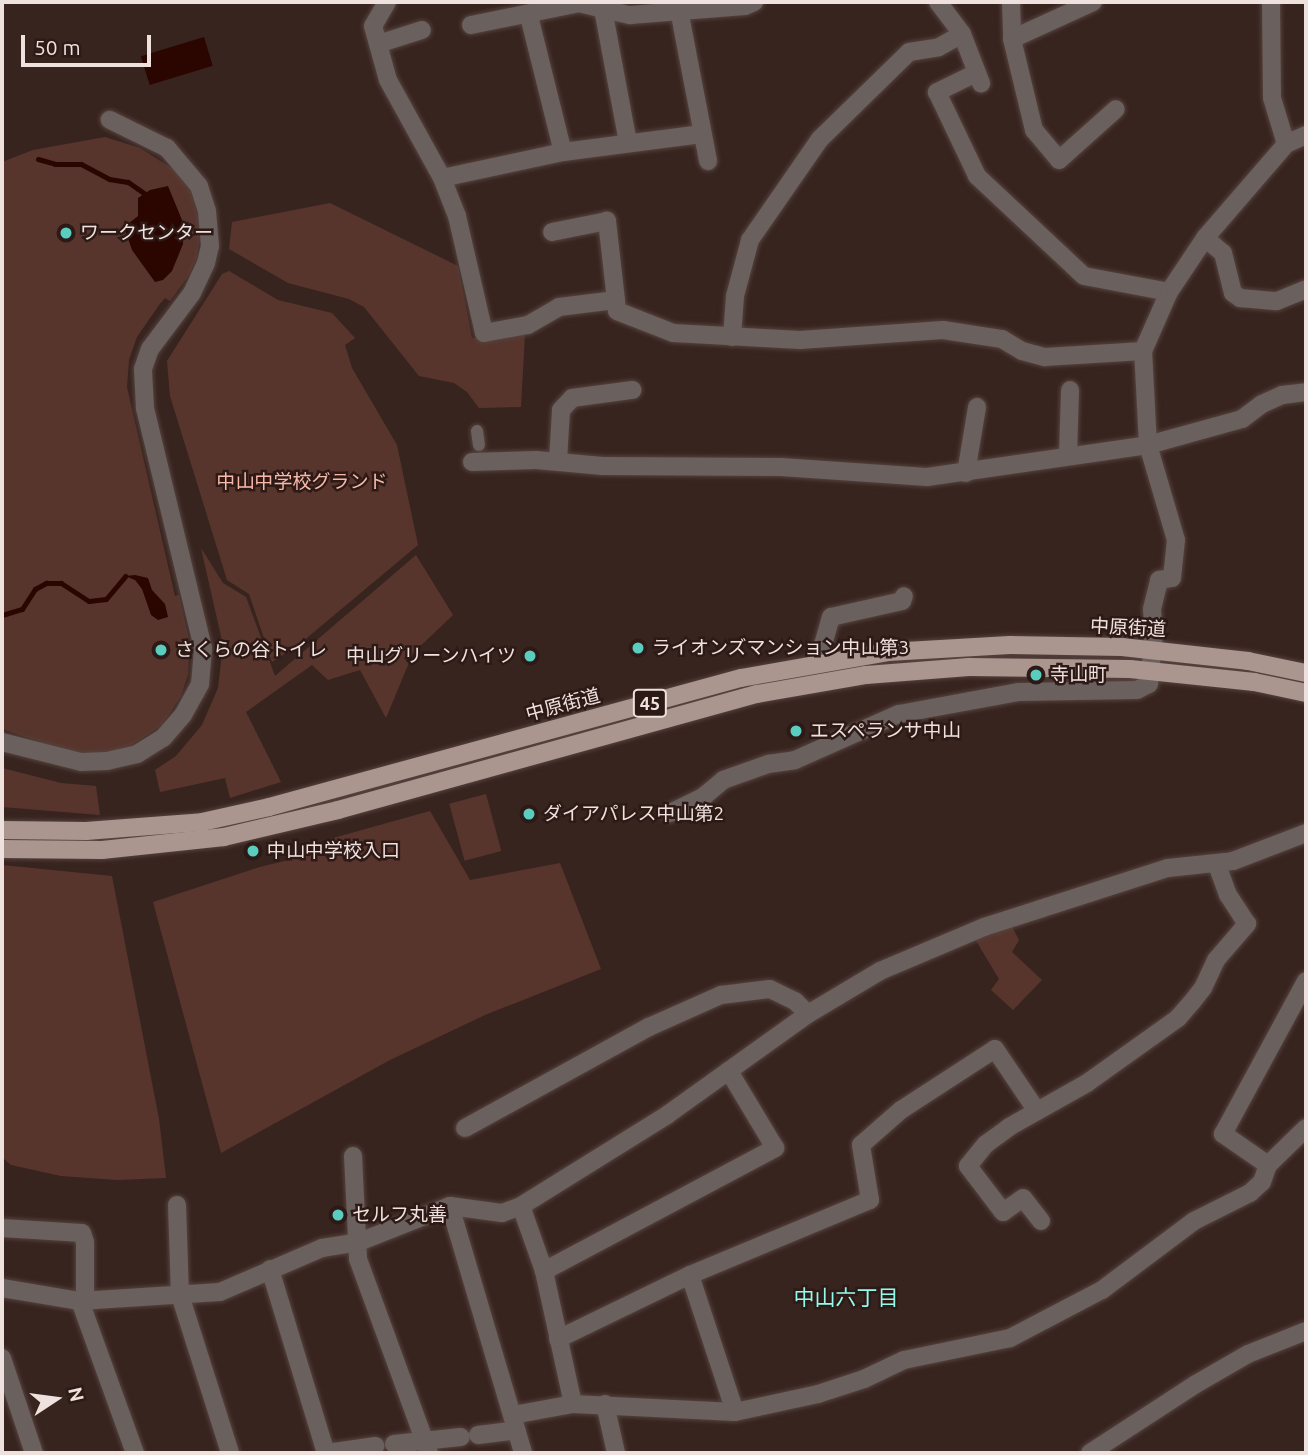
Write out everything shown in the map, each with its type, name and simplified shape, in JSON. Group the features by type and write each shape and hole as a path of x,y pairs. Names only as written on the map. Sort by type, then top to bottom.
{"main road":[{"name":"中原街道","path":"2,830 86,831 202,822 269,807 741,678 818,662 948,647 1010,645 1153,649 1248,661 1306,673"},
{"name":"45","path":"2,849 103,850 225,837 338,810 757,694 817,682 970,667 1150,671 1254,682 1306,693"}],"street":[{"path":"387,2 373,26 377,44 388,80 442,178 468,255 484,333 528,325 559,307 616,300"},
{"path":"471,25 529,16 579,3 630,15 745,6 754,2"},
{"path":"939,2 962,34 976,80 937,92 977,176 1023,216 1048,244 1084,276 1169,292"},
{"path":"1011,2 1012,38 1034,130 1059,160 1116,109"},
{"path":"1012,38 1093,2"},
{"path":"1271,2 1272,98 1286,144"},
{"path":"603,9 628,142"},
{"path":"679,10 708,161"},
{"path":"529,16 563,152"},
{"path":"377,44 422,30"},
{"path":"732,337 735,296 750,240 820,139 909,52 939,47 962,34"},
{"path":"2,742 81,762 107,761 137,754 163,738 183,715 200,684 203,648 145,408 143,369 150,349 192,293 206,263 210,246 207,211 199,186 167,148 110,120"},
{"path":"442,178 563,152 702,134"},
{"path":"670,813 703,797 723,780 768,764 795,760 899,714 1019,692 1137,690 1149,684 1153,649 1152,609 1159,580 1171,578 1176,540 1148,445 1143,351 1169,292 1205,237 1286,144 1306,135"},
{"path":"552,232 607,221 617,311 673,333 847,339 943,330 1002,339 1022,351 1045,357 1143,351"},
{"path":"1205,237 1223,253 1233,293 1240,298 1277,301 1306,289"},
{"path":"558,461 561,410 572,398 632,390"},
{"path":"1068,455 1070,390"},
{"path":"477,431 478,454 603,466 781,467 927,477 1148,445 1242,419 1262,404 1282,395 1306,392"},
{"path":"966,473 976,407"},
{"path":"818,662 831,617 902,601 904,596"},
{"path":"2,1288 82,1300 220,1292 322,1248 359,1242 450,1206 502,1213 521,1206 667,1115 808,1014 880,971 984,928 1168,868 1217,864 1275,847 1306,833"},
{"path":"1041,1221 1023,1198 1003,1212 968,1166 986,1144 1087,1083 1178,1018 1203,988 1216,960 1247,924 1228,895 1217,864"},
{"path":"1268,1165 1223,1134 1306,981"},
{"path":"465,1128 649,1027 721,995 770,989 795,1000 808,1014"},
{"path":"558,1339 690,1275 870,1200 861,1145 901,1110 995,1049 1037,1111"},
{"path":"544,1271 775,1148 729,1071"},
{"path":"394,1444 427,1447 573,1404 605,1404 721,1414 735,1412 818,1394 864,1379 904,1360 1010,1338 1102,1290 1194,1221 1250,1193 1262,1182 1268,1165 1306,1128"},
{"path":"354,1156 358,1259 427,1447"},
{"path":"177,1205 180,1295 230,1453"},
{"path":"450,1206 523,1453"},
{"path":"521,1206 544,1271 573,1404"},
{"path":"2,1228 82,1233 82,1300 135,1453"},
{"path":"270,1269 327,1453 375,1446"},
{"path":"690,1275 735,1412"},
{"path":"1090,1453 1206,1378 1260,1349 1306,1331"},
{"path":"2,1358 34,1453"},
{"path":"605,1404 615,1453"}],"green space":[{"path":"105,137 140,148 173,169 190,189 201,226 197,258 189,275 170,301 165,298 159,305 137,337 129,360 127,387 175,596 179,595 190,644 188,675 181,696 162,725 132,745 106,753 76,754 2,729 2,162 33,150"},
{"path":"330,203 458,266 472,338 525,334 521,407 479,408 467,392 454,383 419,376 364,307 349,299 288,283 229,249 232,222"},
{"name":"中山中学校グランド","path":"229,271 278,300 332,313 355,338 345,345 352,368 397,445 418,545 302,642 272,662 249,594 227,580 170,396 167,361 222,274"},
{"path":"201,548 223,583 246,597 275,676 416,555 453,615 413,653 386,718 360,670 328,680 312,665 246,712 281,782 230,798 225,778 160,792 155,770 176,756 202,725 218,688 223,645"},
{"path":"2,768 61,783 96,786 100,815 2,807"},
{"path":"486,794 501,851 465,861 449,804"},
{"path":"430,811 470,880 560,863 601,969 485,1015 390,1060 221,1153 153,902 260,867 321,852 326,840"},
{"path":"2,865 112,876 159,1119 166,1178 117,1180 61,1176 11,1165 2,1157"},
{"path":"1010,923 1019,940 1012,952 1042,980 1013,1010 991,990 999,979 975,939"}],"shaded area":[{"path":"204,37 213,66 150,85 141,56"},
{"path":"168,186 182,220 183,244 172,271 163,280 155,282 132,250 124,227 138,216 138,198 150,190"},
{"path":"125,576 148,578 152,590 165,604 168,617 158,620 151,615 142,589 135,580"}],"waterway":[{"path":"38,159 55,164 81,164 109,179 128,182 144,193"},
{"path":"2,615 22,609 35,589 46,583 61,583 89,601 106,599 125,576"}],"place":[{"name":"ワークセンター","path":"66,233"},
{"name":"ライオンズマンション中山第3","path":"638,648"},
{"name":"さくらの谷トイレ","path":"161,650"},
{"name":"中山グリーンハイツ","path":"530,656"},
{"name":"寺山町","path":"1036,675"},
{"name":"エスペランサ中山","path":"796,731"},
{"name":"ダイアパレス中山第2","path":"529,814"},
{"name":"中山中学校入口","path":"253,851"},
{"name":"セルフ丸善","path":"338,1215"}],"district":[{"name":"中山六丁目","path":"846,1297"}]}
